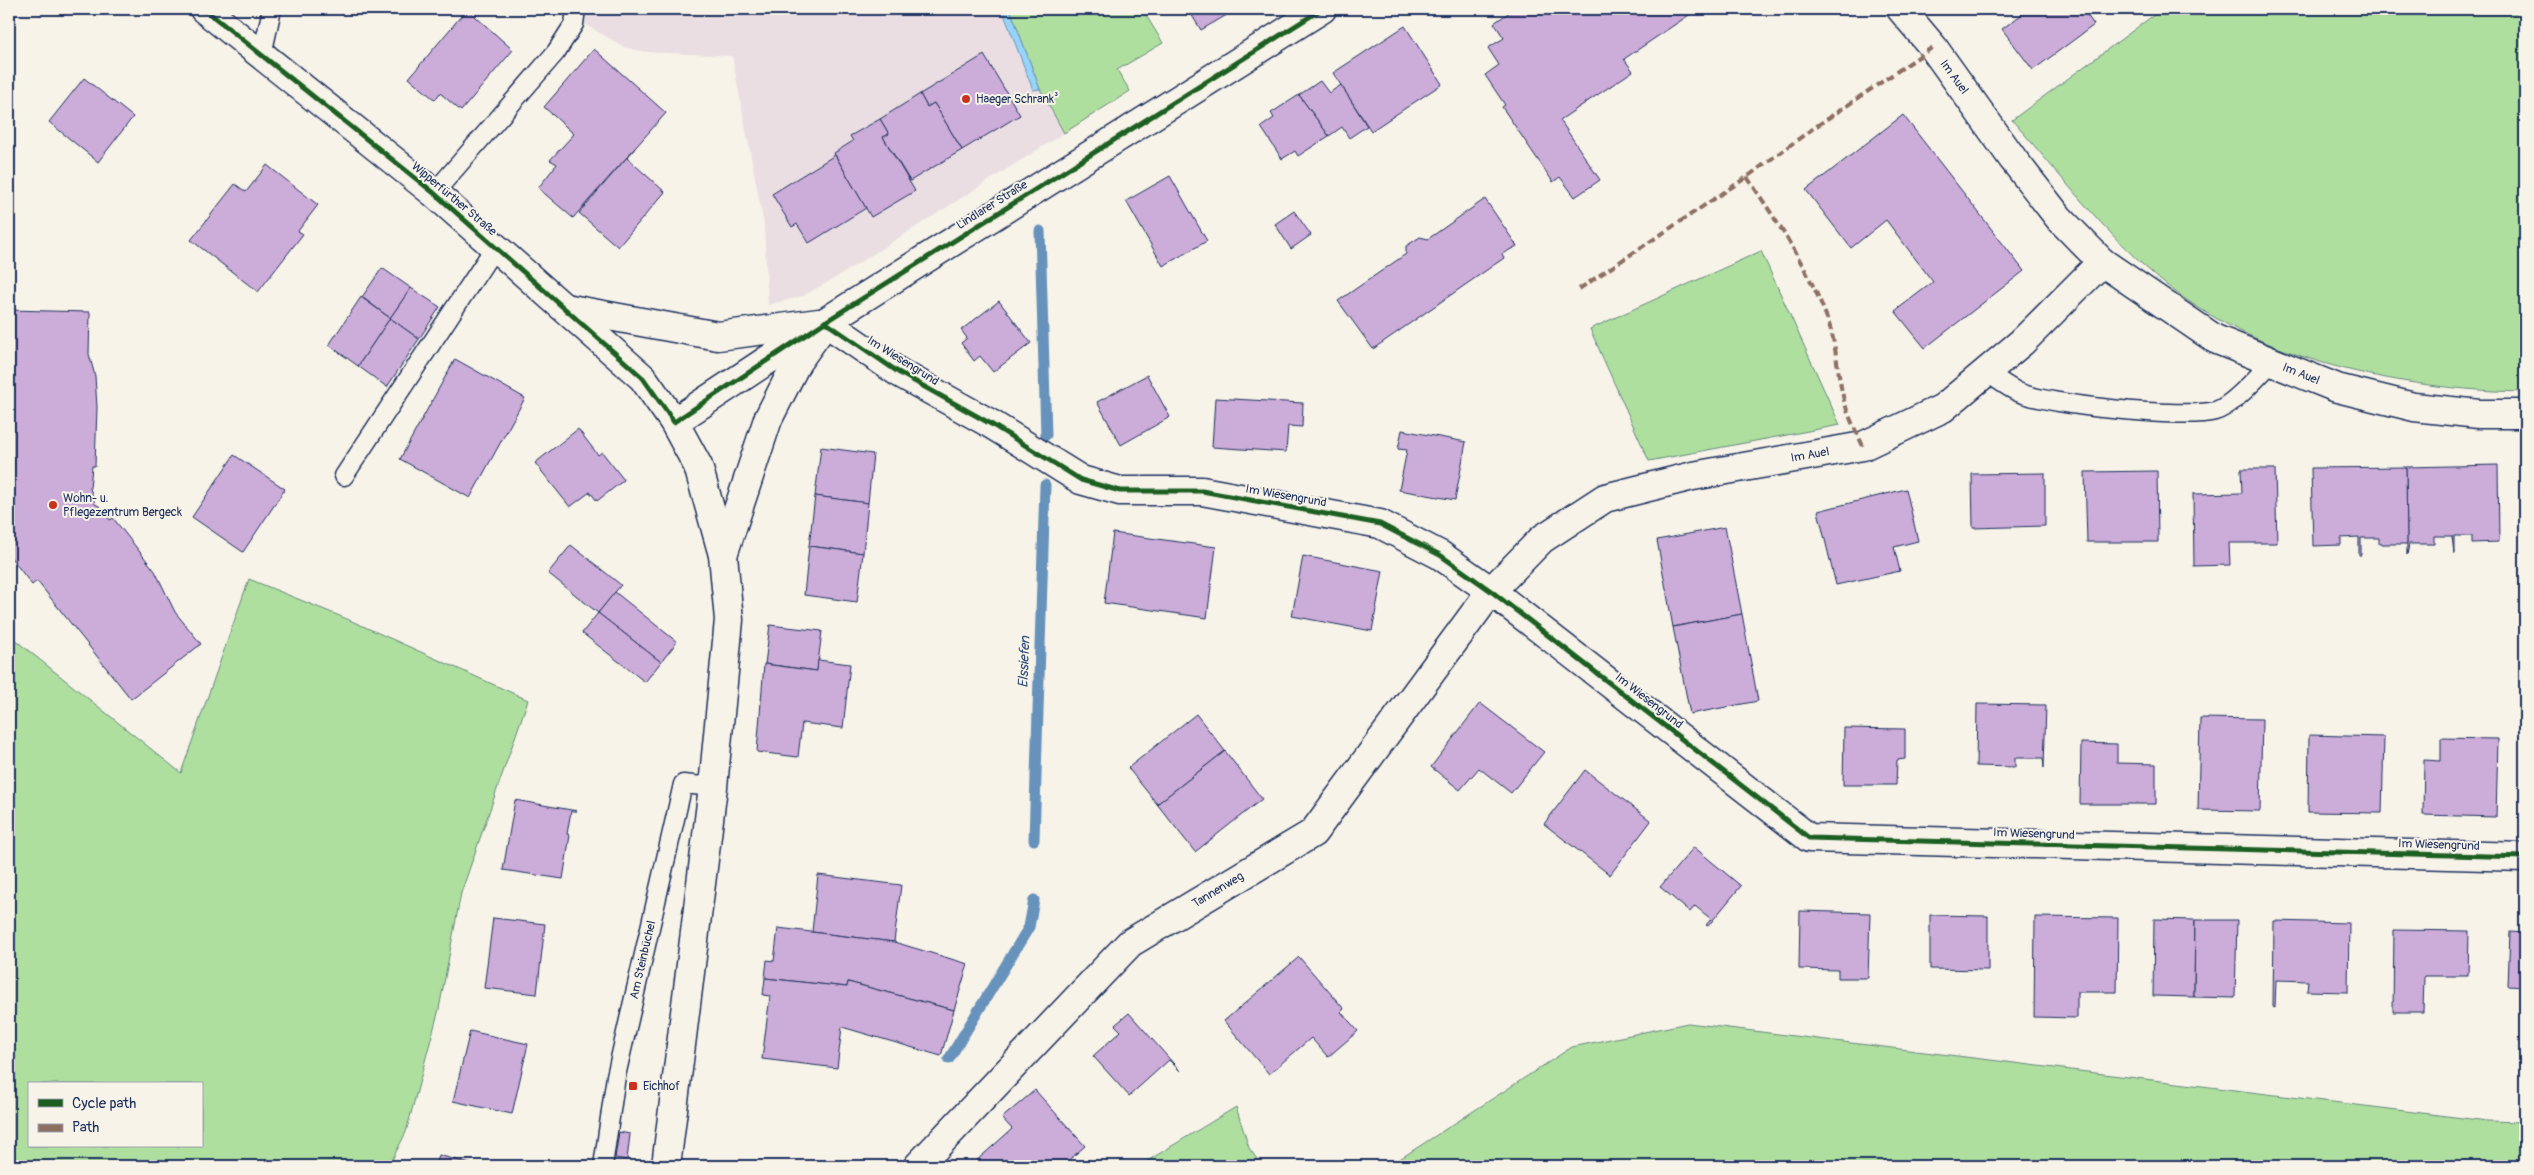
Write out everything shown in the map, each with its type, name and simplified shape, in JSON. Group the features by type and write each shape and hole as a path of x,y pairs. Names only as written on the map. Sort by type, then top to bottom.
{"street":[{"name":"Wipperfürther Straße","path":"204,9 434,193 643,378 674,422 698,466 723,555"},
{"name":"Lindlarer Straße","path":"674,422 825,322 1322,9"},
{"name":"Im Auel","path":"1901,9 1932,47 2059,218 2102,262 2215,339 2337,388 2414,407 2480,414 2525,414"},
{"name":"Im Auel","path":"1491,591 1542,539 1606,498 1693,476 1863,446 1943,408 2022,342 2102,262"},
{"path":"564,308 718,336 825,322"},
{"path":"666,1166 713,787 729,620 723,555 768,420 797,362 825,322"},
{"name":"Im Wiesengrund","path":"825,322 898,372 991,424 1081,480 1120,491 1202,491 1380,524 1440,555 1491,591 1809,838 2525,857"},
{"name":"Tannenweg","path":"918,1166 1130,943 1313,834 1491,591"}],"lane":[{"path":"262,56 272,9"},
{"path":"434,193 556,52 574,24 576,9"},
{"path":"344,476 495,247"},
{"path":"1986,372 2019,392 2070,404 2186,414 2216,411 2241,394 2272,362"},
{"name":"Am Steinbüchel","path":"603,1166 616,1076 683,784 713,787"}],"shaded area":[{"path":"559,9 1002,9 1033,90 1040,89 1064,133 837,277 803,296 768,305 764,225 732,56 645,52 624,47"}],"green space":[{"path":"1010,9 1142,9 1163,43 1117,70 1130,91 1064,133 1040,89"},
{"path":"2162,9 2525,9 2525,392 2429,385 2381,377 2332,366 2285,350 2240,331 2198,307 2159,279 2119,242 2012,120"},
{"path":"1761,251 1840,425 1649,461 1590,329"},
{"path":"249,579 347,619 528,700 461,893 439,1009 406,1132 389,1166 9,1166 9,635 181,773"},
{"path":"1688,1023 2487,1121 2525,1122 2525,1166 1389,1166 1572,1047"},
{"path":"1236,1107 1249,1148 1262,1166 1139,1166"}],"water":[{"path":"1002,9 1010,9 1040,89 1033,90"}],"building":[{"path":"467,9 513,50 461,111 440,93 435,100 409,78"},
{"path":"1188,9 1237,9 1201,30"},
{"path":"1514,9 1694,9 1695,11 1624,59 1633,71 1560,120 1600,180 1575,197 1560,177 1553,182 1502,107 1505,105 1485,75 1499,65 1488,48 1504,38 1494,23"},
{"path":"2029,9 2083,9 2094,25 2033,70 2002,29"},
{"path":"1405,26 1442,84 1371,131 1333,73"},
{"path":"594,49 666,113 573,218 538,188 557,164 550,160 574,134 544,107"},
{"name":"Haeger Schrank³","path":"984,55 1020,115 962,150 934,103 927,107 920,94"},
{"path":"84,78 133,117 98,162 49,122"},
{"path":"1320,81 1329,93 1341,85 1367,126 1349,138 1342,127 1329,136 1299,95"},
{"path":"920,94 927,107 934,103 962,150 910,181 883,137 889,134 880,119"},
{"path":"1299,95 1329,136 1298,156 1295,151 1282,159 1261,127 1274,118 1271,113"},
{"path":"1903,115 2024,271 1925,348 1895,311 1933,282 1886,220 1851,248 1806,190"},
{"path":"880,119 889,134 883,137 915,191 871,217 834,153 853,141 850,136"},
{"path":"635,148 627,158 665,192 618,247 579,213"},
{"path":"835,155 866,208 809,243 797,224 792,227 772,194"},
{"path":"267,165 318,205 298,231 303,234 258,292 191,240 235,184 246,192"},
{"path":"1170,176 1207,241 1163,266 1126,201"},
{"path":"1485,199 1517,246 1502,254 1504,258 1373,349 1338,301 1406,254 1406,246 1420,237 1428,239"},
{"path":"1294,211 1311,235 1291,249 1275,224"},
{"path":"382,268 411,288 390,318 362,297"},
{"path":"411,288 440,307 419,339 390,318"},
{"path":"361,297 390,318 358,366 329,345"},
{"path":"999,301 1031,343 993,372 980,356 974,361 961,343 967,338 961,330"},
{"name":"Wohn- u. Pflegezentrum Bergeck","path":"9,310 90,312 89,354 95,376 97,407 95,466 92,466 90,488 95,504 99,506 110,520 113,518 155,571 175,612 201,644 131,699 37,581 32,585 9,555"},
{"path":"390,318 419,339 387,387 358,366"},
{"path":"455,359 525,398 470,498 400,459"},
{"path":"1147,375 1170,417 1121,445 1097,402"},
{"path":"1215,398 1303,403 1302,427 1288,426 1286,452 1212,447"},
{"path":"578,429 598,455 602,452 624,480 597,501 590,492 570,507 535,463"},
{"path":"1402,430 1466,442 1455,500 1399,490 1407,450 1398,449"},
{"path":"821,447 873,454 868,503 815,496"},
{"path":"234,455 285,489 243,552 192,517"},
{"path":"2498,465 2499,542 2472,543 2472,536 2454,536 2454,554 2452,536 2434,536 2434,544 2409,544 2407,555 2406,467"},
{"path":"2406,467 2407,544 2379,544 2379,538 2361,538 2361,555 2359,555 2359,537 2341,538 2341,545 2313,546 2311,468"},
{"path":"2241,469 2275,469 2277,543 2229,543 2230,565 2194,566 2193,494 2242,493"},
{"path":"2157,471 2158,542 2087,542 2085,472"},
{"path":"2045,473 2045,526 1973,528 1972,474"},
{"path":"1906,489 1918,541 1894,547 1900,571 1836,585 1818,511"},
{"path":"815,496 868,503 863,553 809,546"},
{"path":"1725,527 1742,614 1673,627 1657,540"},
{"path":"1113,533 1216,547 1207,618 1104,603"},
{"path":"571,545 621,585 598,613 548,573"},
{"path":"809,546 863,553 857,602 804,595"},
{"path":"1303,556 1383,571 1372,631 1292,616"},
{"path":"615,592 677,642 661,662 598,613"},
{"path":"598,613 661,662 645,682 582,633"},
{"path":"1742,614 1758,701 1690,714 1673,627"},
{"path":"770,625 822,631 817,671 765,664"},
{"path":"818,660 850,664 843,728 802,723 798,757 757,752 764,664 817,671"},
{"path":"1480,703 1544,752 1511,793 1479,768 1460,790 1431,767"},
{"path":"1977,704 2046,705 2044,768 2043,758 2015,758 2015,767 1976,766"},
{"path":"1196,714 1225,751 1157,804 1128,768"},
{"path":"2200,718 2262,719 2260,811 2198,810"},
{"path":"1844,728 1905,729 1905,759 1897,760 1896,785 1843,785"},
{"path":"2309,735 2384,737 2382,813 2308,812"},
{"path":"2441,738 2498,739 2496,817 2423,815 2424,760 2441,761"},
{"path":"2081,743 2117,744 2117,763 2156,764 2156,804 2080,804"},
{"path":"1225,751 1262,799 1195,852 1157,804"},
{"path":"1585,770 1651,821 1610,875 1544,824"},
{"path":"515,800 577,811 571,811 567,834 570,835 563,879 503,870"},
{"path":"1694,847 1741,886 1708,926 1706,925 1711,919 1695,906 1690,912 1660,887"},
{"path":"818,875 901,885 894,942 812,932"},
{"path":"1800,911 1870,913 1868,978 1838,978 1838,970 1799,969"},
{"path":"1930,915 1988,916 1988,970 1930,969"},
{"path":"2035,917 2118,918 2117,992 2077,992 2077,1018 2034,1017"},
{"path":"493,918 545,924 537,994 484,988"},
{"path":"2154,919 2195,920 2194,997 2153,996"},
{"path":"2195,920 2237,920 2235,998 2194,997"},
{"path":"2274,921 2349,923 2348,992 2307,991 2308,981 2276,980 2275,1008 2273,1007"},
{"path":"778,928 894,942 968,964 954,1010 848,982 847,987 765,978 767,960 774,961"},
{"path":"2394,930 2469,931 2468,976 2424,976 2423,1012 2393,1012"},
{"path":"2510,932 2525,933 2525,987 2508,986"},
{"path":"1299,957 1344,1009 1341,1012 1358,1031 1328,1057 1311,1038 1269,1074 1224,1021"},
{"path":"765,978 847,987 848,982 954,1010 941,1056 842,1027 837,1068 762,1059 770,996 763,995"},
{"path":"1129,1013 1181,1072 1169,1060 1129,1096 1093,1056 1121,1031 1115,1025"},
{"path":"470,1031 528,1044 512,1114 453,1101"},
{"path":"1035,1090 1085,1146 1062,1166 978,1166 975,1162 1012,1129 1002,1118"},
{"path":"619,1132 630,1134 627,1160 615,1158"},
{"path":"439,1155 477,1166 436,1166"}],"waterway":[{"name":"Elssiefen","path":"1040,231 1046,435"},
{"name":"Elssiefen","path":"1034,840 1045,485"},
{"name":"Elssiefen","path":"949,1059 1029,927 1034,900"}],"marked path":[{"path":"1579,289 1747,177 1808,132 1933,47"},
{"path":"1747,177 1792,247 1812,283 1828,321 1846,407 1863,446"}],"cycle path":[{"path":"204,9 434,193 643,378 674,422 825,322 1322,9"},
{"path":"825,322 898,372 991,424 1081,480 1120,491 1202,491 1380,524 1440,555 1491,591 1809,838 2525,857"}],"place":[{"name":"Haeger Schrank³","path":"966,99"},
{"name":"Wohn- u. Pflegezentrum Bergeck","path":"53,505"},
{"name":"Eichhof","path":"633,1086"}]}
